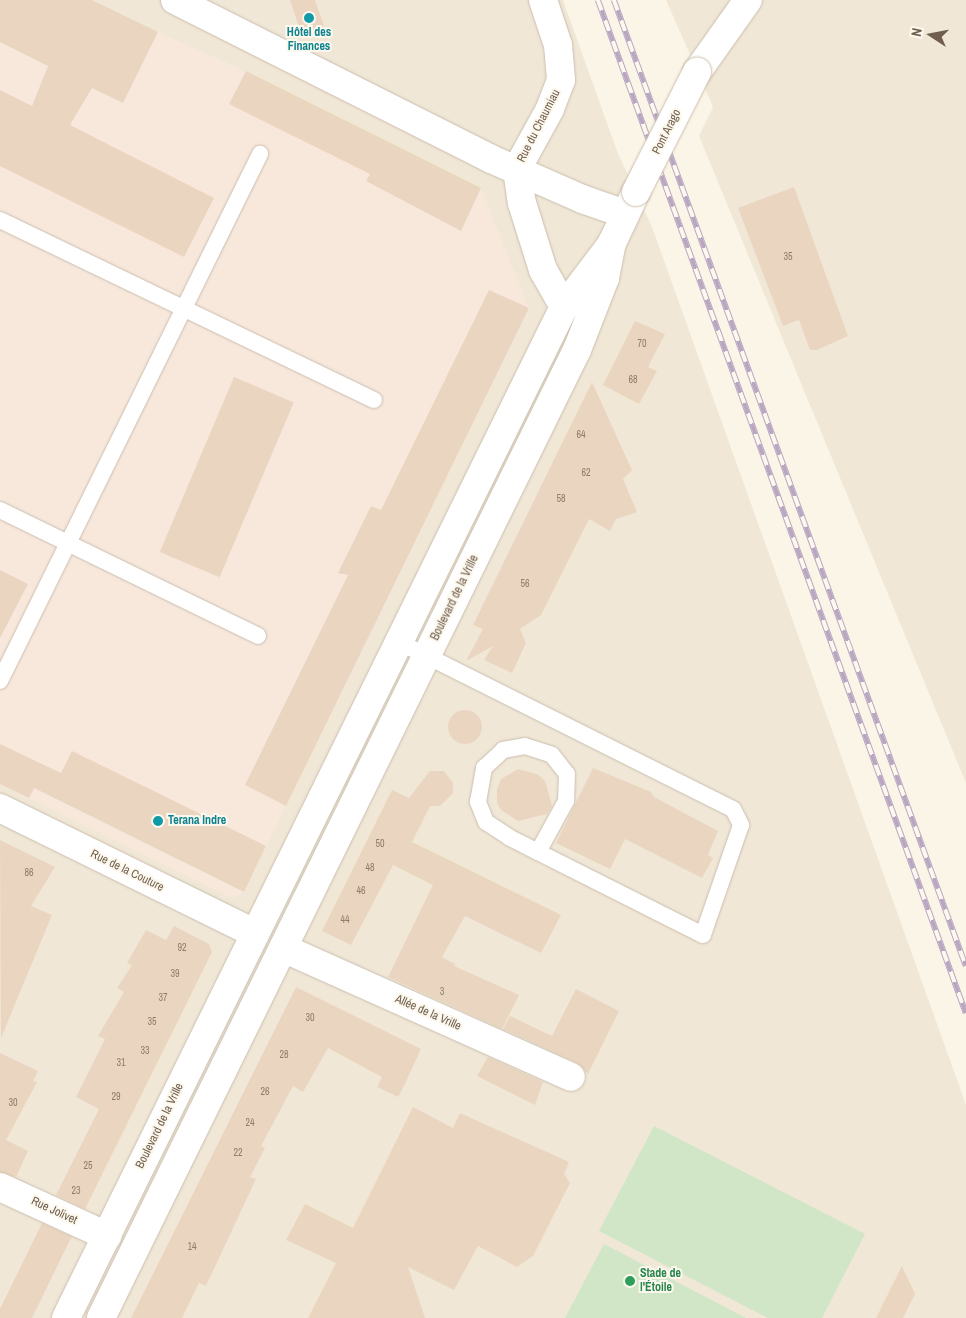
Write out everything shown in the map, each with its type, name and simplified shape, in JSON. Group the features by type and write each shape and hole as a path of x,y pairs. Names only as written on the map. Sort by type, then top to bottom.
{"main road":[{"path":"175,0 517,169 582,199 631,203"},
{"name":"Rue du Chaumiau","path":"542,0 558,45 561,80 550,109 517,169 522,204 543,270 564,307"},
{"path":"697,72 726,0"},
{"path":"697,72 748,0"},
{"name":"Pont Arago","path":"631,203 697,72"},
{"name":"Boulevard de la Vrille","path":"101,1318 285,949 577,350 605,278 612,243 631,203"},
{"name":"Boulevard de la Vrille","path":"66,1318 564,307 586,274 612,243"},
{"name":"Rue de la Couture","path":"0,808 254,933"},
{"path":"254,933 285,949"},
{"name":"Allée de la Vrille","path":"285,949 571,1077"},
{"name":"Rue Jolivet","path":"0,1186 107,1236"}],"lane":[{"path":"0,681 260,154"},
{"path":"0,220 374,400"},
{"path":"0,510 258,636"},
{"path":"399,642 733,809 741,825 703,935 538,852 486,822 478,802 484,768 503,750 525,746 552,755 567,774 566,801 538,852"}],"shaded area":[{"path":"0,0 563,0 617,151 652,227 966,1105 966,1318 0,1318"},
{"path":"0,0 158,32 246,71 481,188 529,308 244,892 234,899 0,784"},
{"path":"666,0 966,0 966,783 699,136 713,107"}],"green space":[{"path":"654,1126 865,1234 822,1318 768,1318 599,1231"},
{"name":"Stade de l'Étoile","path":"604,1244 746,1318 565,1318"}],"building":[{"path":"0,0 92,0 158,32 123,103 92,88 70,125 214,198 184,257 0,166 0,90 32,106 48,66 0,42"},
{"name":"Hôtel des Finances","path":"290,0 315,0 324,26 301,33"},
{"path":"246,71 481,188 461,231 366,181 370,174 229,104"},
{"path":"794,187 848,336 817,350 810,350 799,320 783,326 738,208"},
{"path":"489,290 529,308 286,806 245,785 348,575 338,573 371,506 381,510"},
{"path":"635,321 665,334 648,367 657,371 639,404 603,385"},
{"path":"234,377 294,402 220,577 160,552"},
{"path":"592,382 632,470 623,479 637,512 616,519 610,531 589,519 541,615 520,629 526,643 512,673 484,660 493,646 466,661 483,629 473,625"},
{"path":"0,570 28,584 0,638"},
{"path":"465,710 472,711 477,715 481,720 481,734 477,739 472,743 465,744 458,743 453,739 449,734 448,727 449,720 453,715 458,711"},
{"name":"Terana Indre","path":"0,744 61,773 72,751 266,846 244,892 34,788 29,798 0,784"},
{"path":"593,768 651,792 654,797 718,831 708,855 713,858 702,878 625,839 610,869 556,843"},
{"path":"518,769 537,774 545,781 552,806 547,814 518,821 501,810 497,803 497,789 501,779"},
{"path":"430,771 444,771 453,783 453,793 440,806 430,806 412,842 561,915 541,953 465,916 442,957 455,964 454,966 519,995 502,1029 388,977 433,885 393,865 351,945 322,931 392,790 409,798"},
{"path":"0,840 55,867 31,906 52,915 1,1038"},
{"path":"174,926 209,944 212,952 85,1209 56,1195 99,1109 76,1097 105,1039 98,1036 124,992 117,988 132,965 127,963 146,930 166,940"},
{"path":"296,987 421,1049 404,1086 398,1097 377,1087 382,1077 328,1048 303,1092 293,1086 261,1146 265,1148 250,1177 256,1179 206,1286 199,1283 182,1318 131,1318"},
{"path":"576,989 619,1011 588,1074 577,1063 503,1029 510,1016 552,1036"},
{"path":"0,1053 38,1071 33,1081 37,1082 6,1140 28,1151 16,1177 0,1172"},
{"path":"488,1057 543,1082 535,1105 477,1076"},
{"path":"413,1107 453,1128 460,1113 569,1162 564,1174 570,1183 533,1256 517,1267 478,1246 454,1290 408,1267 425,1318 308,1318 336,1263 286,1240 305,1204 353,1228"},
{"path":"42,1223 72,1237 32,1318 0,1318 0,1309"},
{"path":"902,1266 915,1294 903,1318 876,1318"}],"railway":[{"path":"598,0 966,1013"},
{"path":"614,0 966,966"}],"place":[{"name":"Hôtel des Finances","path":"309,18"},
{"name":"Terana Indre","path":"158,821"},
{"name":"Stade de l'Étoile","path":"630,1281"}]}
